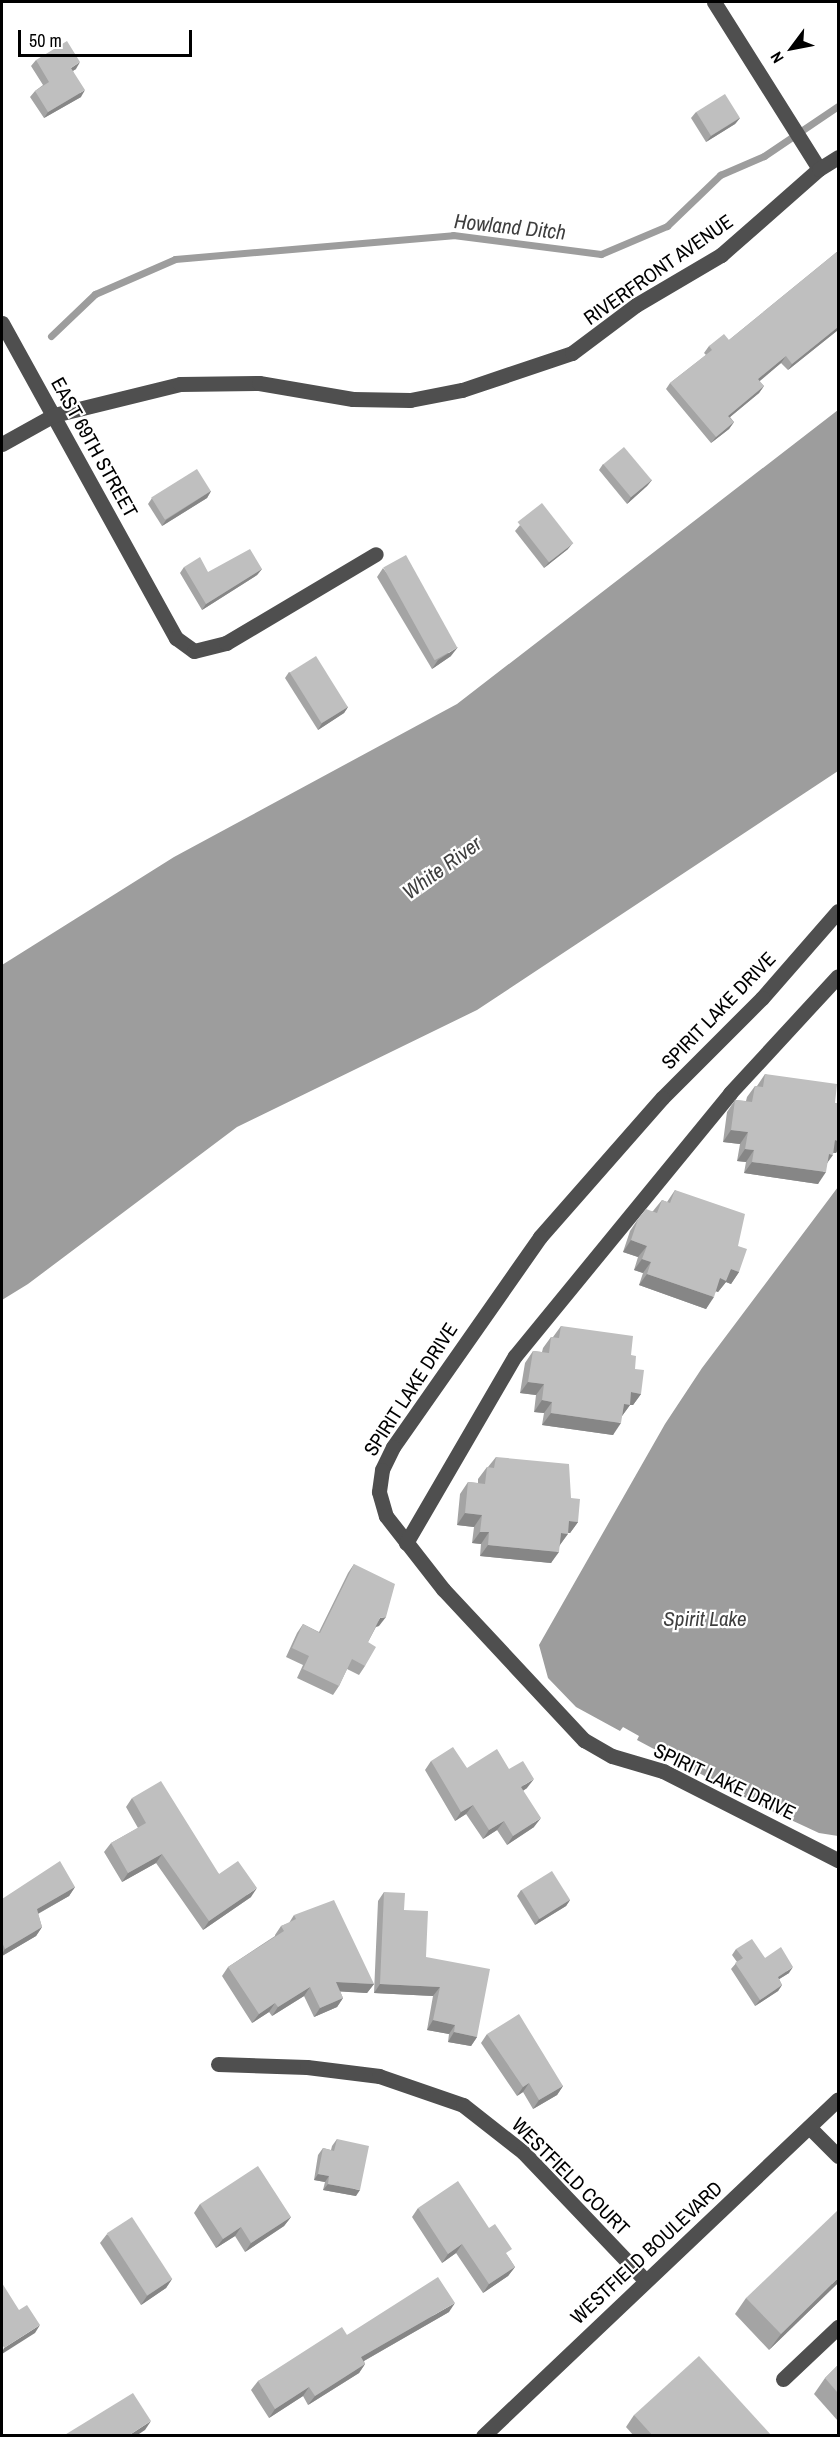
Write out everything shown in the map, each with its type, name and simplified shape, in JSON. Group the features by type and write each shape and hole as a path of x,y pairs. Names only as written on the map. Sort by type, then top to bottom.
{"street":[{"path":"714,2 819,169"},
{"name":"RIVERFRONT AVENUE","path":"2,444 54,415 195,381 259,383 353,399 410,400 462,390 552,360 586,345 636,304 721,255 819,169 838,157"},
{"name":"EAST 69TH STREET","path":"2,323 176,638 194,651 226,643 376,555"},
{"name":"SPIRIT LAKE DRIVE","path":"838,911 762,998 662,1098 540,1236 393,1447 380,1476 381,1505 406,1543 492,1646 584,1740 612,1756 663,1772 838,1860"},
{"path":"406,1543 515,1356 730,1093 838,976"},
{"name":"WESTFIELD COURT","path":"218,2064 307,2067 379,2076 464,2105 523,2152 645,2280"},
{"name":"WESTFIELD BOULEVARD","path":"483,2436 838,2099"},
{"path":"809,2127 838,2156"},
{"path":"783,2379 838,2327"}],"water":[{"name":"White River","path":"838,410 838,771 477,1010 237,1127 28,1284 2,1300 2,965 174,857 457,704"},
{"name":"Spirit Lake","path":"838,1187 838,1836 819,1833 761,1806 637,1740 639,1736 623,1727 620,1731 576,1707 548,1678 539,1645 665,1424 702,1368"}],"building":[{"path":"67,41 80,62 71,68 85,90 48,112 35,91 49,82 36,60"},
{"path":"725,94 740,118 711,136 696,112"},
{"path":"838,251 838,327 792,364 786,356 758,379 764,386 728,416 734,422 716,437 670,383 712,350 709,346 724,334 729,340"},
{"path":"624,447 652,480 631,497 603,464"},
{"path":"197,469 211,491 165,520 151,498"},
{"path":"542,503 573,543 549,562 518,522"},
{"path":"250,549 262,569 206,604 184,567 200,557 208,572"},
{"path":"406,555 457,648 435,660 383,568"},
{"path":"316,656 348,707 322,723 290,672"},
{"path":"765,1074 837,1084 835,1103 838,1104 838,1141 835,1140 833,1155 829,1154 826,1172 752,1162 754,1150 745,1149 748,1132 731,1130 735,1100 752,1102 755,1086 763,1087"},
{"path":"675,1190 745,1214 738,1246 747,1249 739,1272 731,1269 726,1281 720,1278 714,1297 647,1274 651,1262 642,1259 647,1246 631,1240 638,1219 646,1209 657,1213 662,1200 670,1203"},
{"path":"561,1326 633,1336 631,1355 636,1356 635,1369 644,1370 641,1394 631,1392 630,1405 624,1404 621,1423 551,1413 552,1402 542,1400 544,1384 528,1382 533,1351 549,1353 551,1337 559,1338"},
{"path":"496,1457 569,1464 571,1498 580,1499 578,1522 569,1521 568,1534 561,1533 559,1552 488,1545 489,1532 480,1532 482,1515 465,1513 468,1482 485,1484 487,1467 494,1468"},
{"path":"354,1564 395,1584 386,1617 380,1618 368,1642 376,1647 365,1666 352,1659 339,1686 303,1669 309,1656 292,1648 303,1624 320,1633"},
{"path":"453,1747 467,1768 497,1749 509,1769 523,1761 534,1779 521,1787 541,1818 513,1836 504,1821 489,1830 473,1805 461,1812 431,1761"},
{"path":"161,1781 219,1874 238,1861 257,1888 209,1921 162,1854 128,1873 111,1843 146,1823 132,1798"},
{"path":"60,1861 75,1887 37,1909 42,1927 5,1949 2,1942 2,1899"},
{"path":"552,1871 570,1900 539,1919 521,1890"},
{"path":"384,1892 405,1893 404,1910 428,1911 426,1957 490,1969 477,2037 454,2032 455,2025 433,2020 440,1987 380,1984"},
{"path":"334,1900 374,1984 336,1982 343,1998 320,2008 310,1987 278,2007 275,2003 259,2014 228,1967 284,1931 281,1926 296,1919 294,1915"},
{"path":"752,1939 765,1958 781,1947 793,1967 778,1977 782,1985 760,2000 735,1963 743,1958 736,1949"},
{"path":"519,2014 563,2086 539,2100 529,2083 523,2087 487,2034"},
{"path":"337,2139 369,2146 360,2190 328,2184 329,2176 318,2174 323,2148 334,2151"},
{"path":"258,2166 291,2217 251,2243 241,2227 223,2239 200,2204"},
{"path":"458,2181 489,2228 495,2224 512,2249 506,2253 515,2267 489,2284 462,2244 448,2254 418,2208"},
{"path":"838,2210 838,2278 781,2334 746,2298"},
{"path":"132,2217 172,2279 147,2295 107,2233"},
{"path":"438,2277 455,2303 361,2357 365,2364 315,2396 309,2387 275,2409 258,2381 342,2327 347,2335"},
{"path":"2,2283 19,2310 27,2305 40,2325 4,2348 2,2344"},
{"path":"699,2356 772,2436 653,2436 634,2415"},
{"path":"838,2365 838,2393 825,2378"},
{"path":"133,2393 151,2421 128,2436 63,2436"}],"waterway":[{"name":"Howland Ditch","path":"51,336 95,294 175,259 453,235 601,254 667,226 720,175 764,156 838,106"}]}
